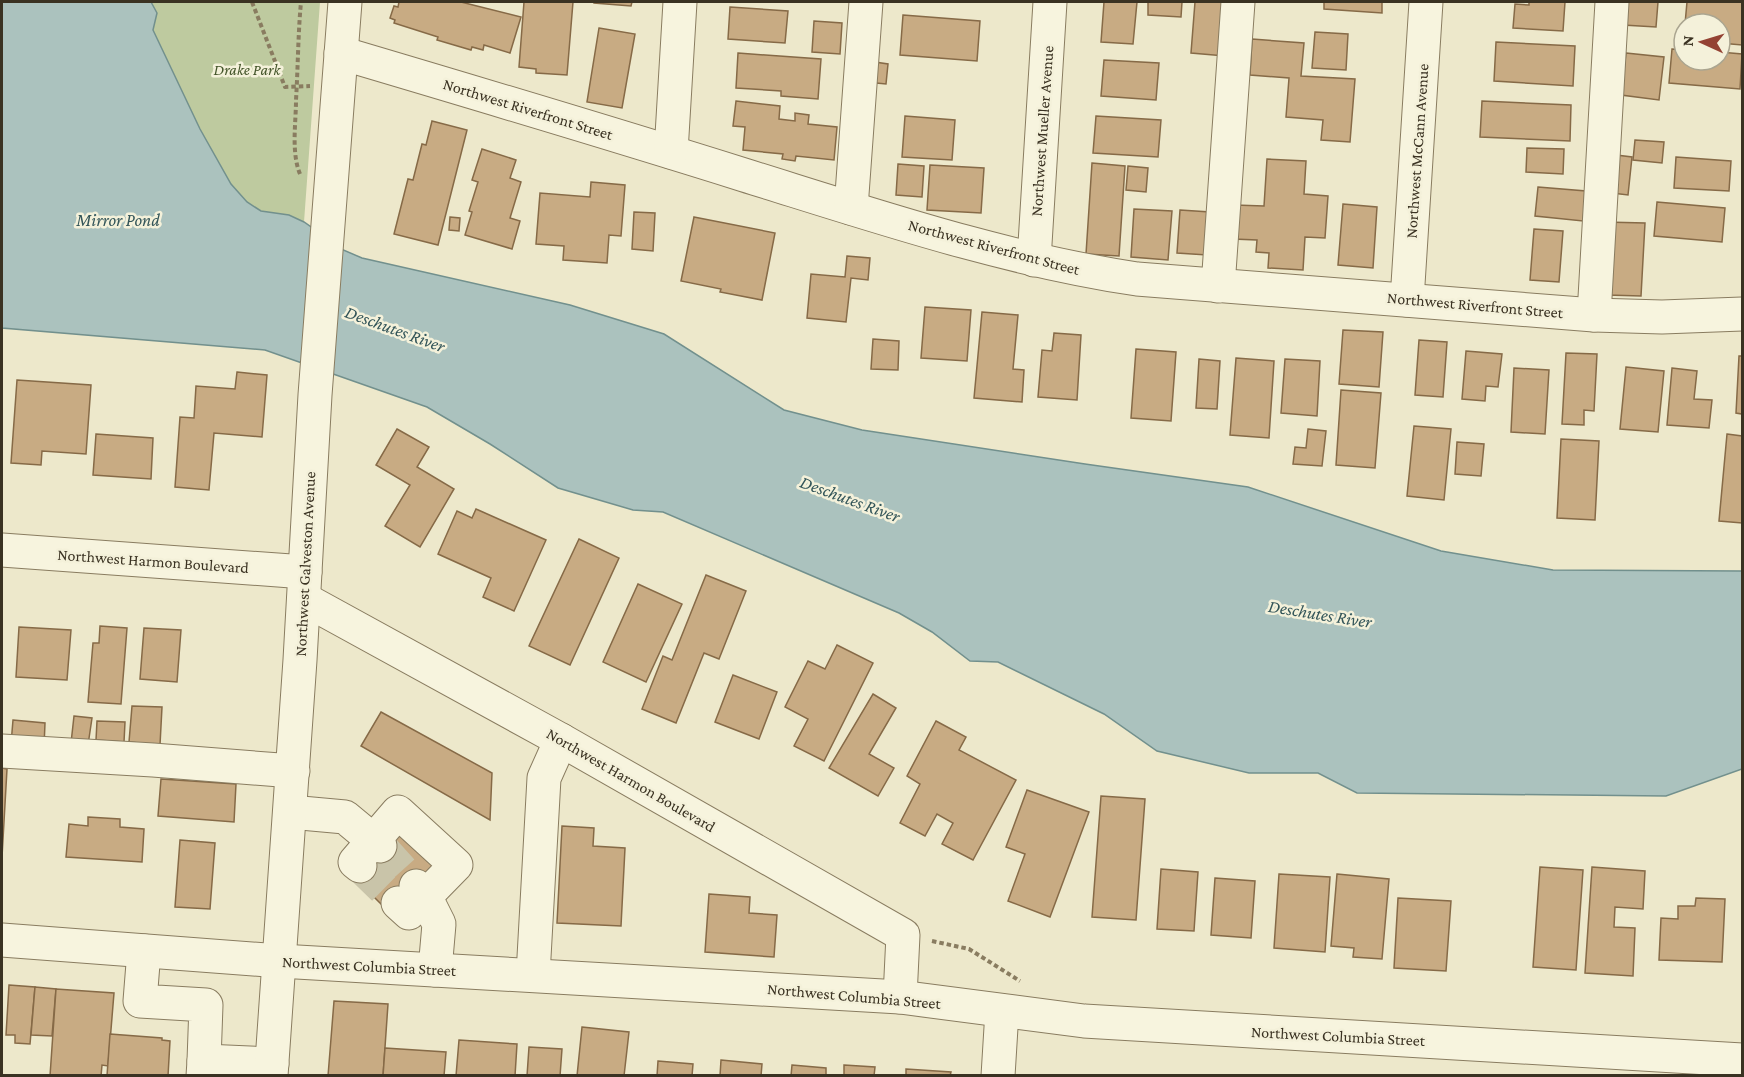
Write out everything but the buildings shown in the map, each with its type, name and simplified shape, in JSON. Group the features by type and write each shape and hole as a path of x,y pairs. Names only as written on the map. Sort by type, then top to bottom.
{"street":[{"name":"Northwest Galveston Avenue","path":"272,1070 305,585 315,395 345,2"},
{"path":"671,152 680,2"},
{"path":"851,208 866,2"},
{"name":"Northwest Mueller Avenue","path":"1034,260 1050,2"},
{"path":"1218,286 1238,2"},
{"name":"Northwest McCann Avenue","path":"1407,300 1426,2"},
{"path":"1594,315 1612,2"},
{"name":"Northwest Riverfront Street","path":"341,53 851,208 1034,260 1085,271 1137,279 1594,315 1662,317 1743,314"},
{"name":"Northwest Harmon Boulevard","path":"2,550 305,585 561,740 903,935"},
{"path":"533,975 544,778 561,740"},
{"path":"2,751 293,771"},
{"path":"290,812 345,817 371,851 398,812 456,865 413,895 439,924 435,970"},
{"path":"900,997 903,935"},
{"name":"Northwest Columbia Street","path":"2,940 280,961 900,997 1084,1021 1722,1065"},
{"path":"144,951 140,1001 206,1005 203,1068 272,1070"},
{"path":"998,1076 1002,1011"}],"path":[{"path":"252,2 285,87 297,85"},
{"path":"301,2 298,40 296,164 303,181"},
{"path":"903,935 969,949 1026,985"}],"green space":[{"name":"Drake Park","path":"151,2 320,2 304,222 289,215 261,211 247,202 231,184 200,129 153,30 157,13"}],"water":[{"path":"2,2 151,2 157,13 153,30 200,129 231,184 247,202 261,211 289,215 304,222 314,229 320,240 362,258 570,305 664,334 784,410 862,430 1248,487 1441,551 1553,570 1742,571 1742,769 1666,796 1357,793 1318,773 1249,773 1157,751 1104,714 998,662 970,661 932,632 899,613 663,512 633,510 558,488 427,407 265,350 2,328"}],"tunnel":[{"path":"380,846 416,886"},
{"path":"360,866 398,903"}],"water label":[{"name":"Mirror Pond","path":"118,220"},
{"name":"Deschutes River","path":"395,329"},
{"name":"Deschutes River","path":"850,499"},
{"name":"Deschutes River","path":"1320,614"}]}
